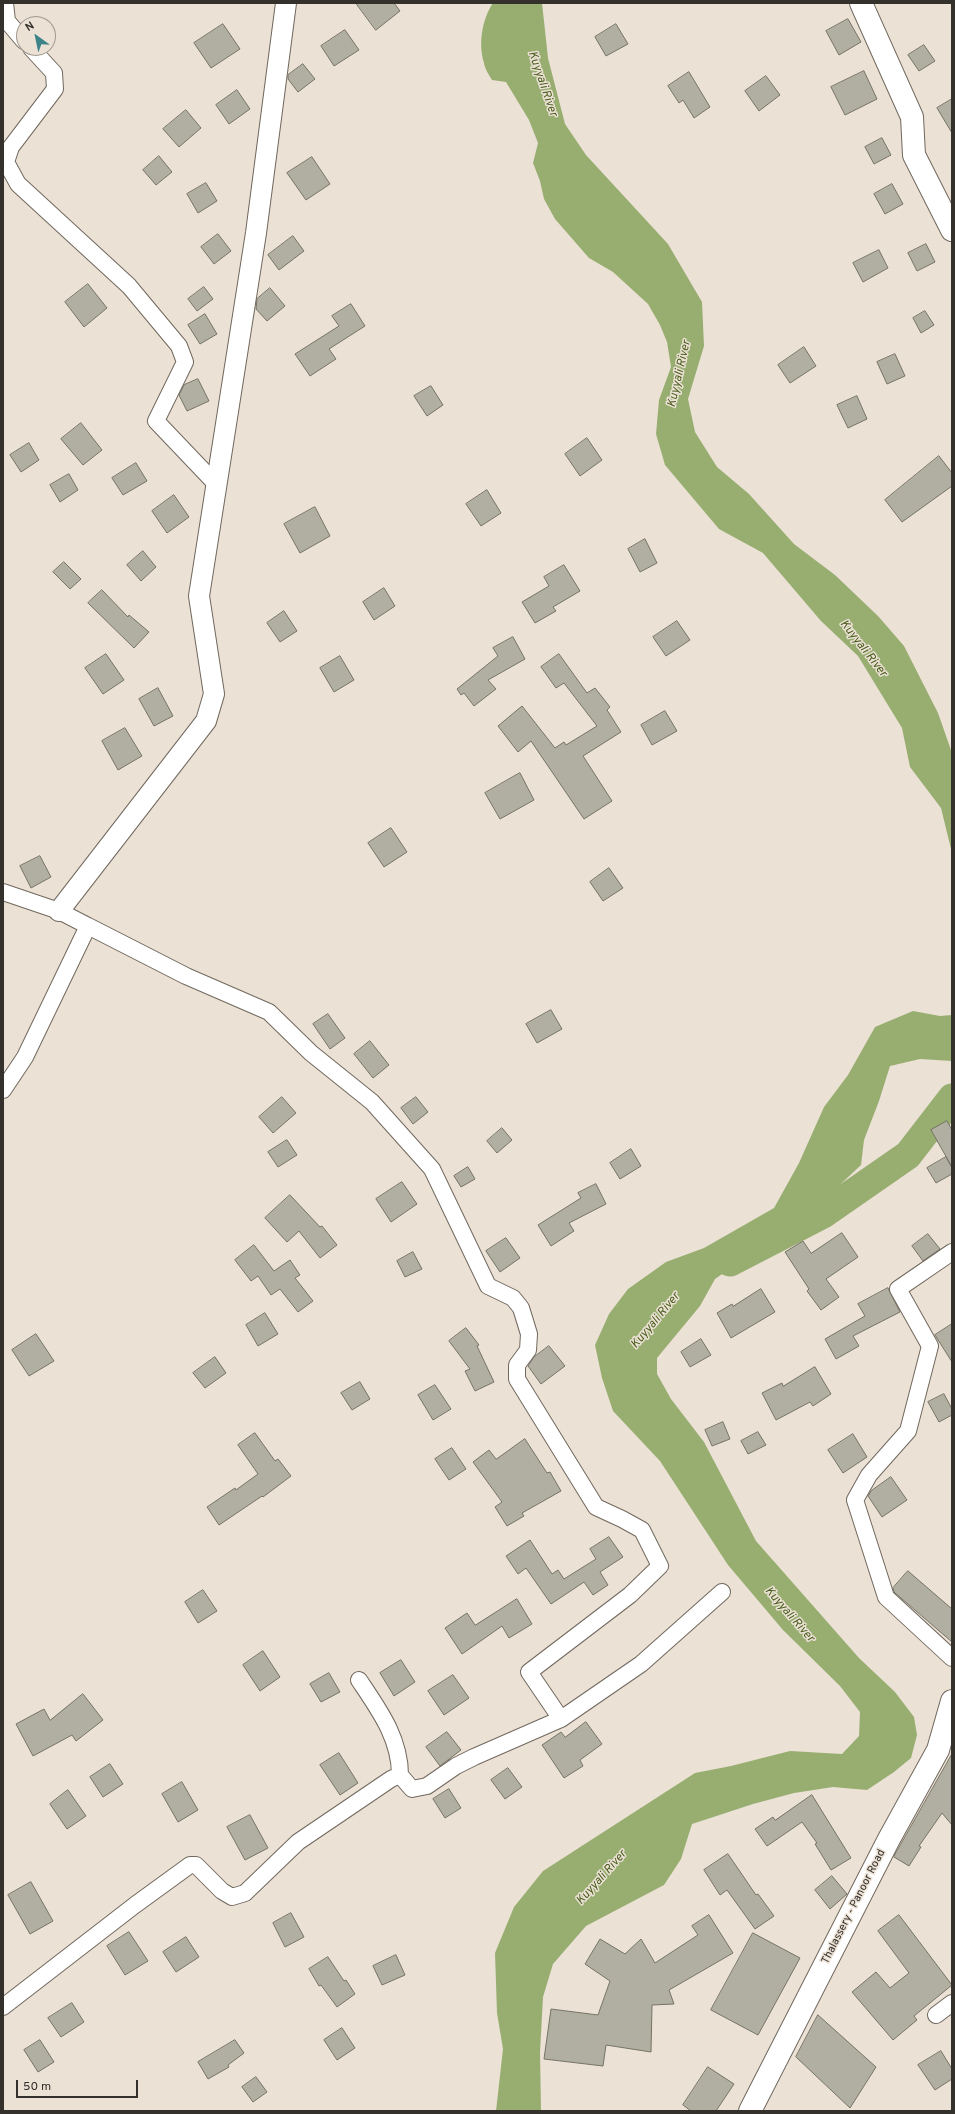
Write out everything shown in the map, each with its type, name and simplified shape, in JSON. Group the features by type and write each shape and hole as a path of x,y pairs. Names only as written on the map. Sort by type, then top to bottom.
{"main road":[{"path":"861,3 912,117 914,155 952,230"},
{"name":"Thalassery - Panoor Road","path":"750,2111 889,1839 938,1750 952,1701"}],"street":[{"path":"5,3 7,21 16,31"},
{"path":"59,911 206,721 214,694 199,596 256,233 286,3"},
{"path":"38,56 54,73 55,90 11,147 6,162 18,184 129,286 179,346 185,362 156,421 216,484"},
{"path":"3,892 59,911 186,976 269,1012 311,1053 372,1102 432,1169 488,1286 512,1298 521,1308 529,1334 528,1350 517,1366 517,1379 596,1507 642,1530 660,1566 630,1595 529,1672 561,1719"},
{"path":"3,1090 24,1057 88,926"},
{"path":"952,1252 898,1289 930,1346 908,1431 869,1475 855,1500 886,1597 952,1658"},
{"path":"359,1680 383,1716 394,1739 400,1764 400,1775 412,1789 427,1786 468,1760 561,1719 642,1664 722,1592"},
{"path":"3,2006 190,1865 196,1865 222,1891 232,1897 245,1893 298,1842 370,1793 400,1775"},
{"path":"936,2015 952,2003"}],"water":[{"path":"493,3 542,3 548,58 565,124 586,155 668,244 702,302 704,346 688,399 695,432 717,467 749,494 794,544 835,575 878,616 904,646 938,713 952,753 952,853 941,808 910,767 902,728 858,656 821,621 763,553 719,529 665,465 656,434 659,400 671,367 667,342 660,325 648,304 613,272 589,258 555,219 544,199 540,181 533,163 538,143 529,120 506,82 492,80 487,72 482,56 482,32 486,16"},
{"path":"913,1011 940,1016 952,1015 952,1061 920,1059 890,1066 879,1101 864,1140 861,1165 812,1211 715,1279 700,1306 657,1358 657,1374 671,1399 704,1442 756,1541 859,1658 895,1692 914,1717 917,1735 911,1758 894,1772 867,1790 833,1787 794,1793 753,1804 692,1824 681,1859 664,1885 586,1926 553,1964 543,1997 540,2052 541,2111 496,2111 503,2049 497,2013 495,1953 514,1907 543,1871 695,1773 731,1766 790,1751 842,1754 859,1736 860,1712 840,1686 783,1630 728,1565 660,1461 613,1411 602,1378 595,1345 609,1314 628,1289 666,1262 704,1248 774,1208 799,1163 824,1107 848,1075 875,1027"}],"building":[{"path":"356,3 394,3 400,11 376,30"},
{"path":"848,19 861,42 839,55 826,31"},
{"path":"223,24 240,49 211,68 194,43"},
{"path":"616,24 628,44 606,56 595,37"},
{"path":"345,30 359,50 334,66 321,46"},
{"path":"924,45 935,61 919,71 908,55"},
{"path":"303,64 315,79 298,92 288,79 288,75"},
{"path":"864,71 877,99 845,115 831,87"},
{"path":"689,72 710,107 694,118 683,100 679,103 668,86"},
{"path":"766,76 780,95 759,111 745,91"},
{"path":"237,90 250,109 229,124 216,105"},
{"path":"952,99 952,133 937,108"},
{"path":"186,110 201,128 179,147 163,129"},
{"path":"882,138 891,155 874,164 865,147"},
{"path":"159,156 172,172 156,185 143,170"},
{"path":"312,157 330,184 306,200 287,173"},
{"path":"206,183 217,201 198,213 187,194"},
{"path":"892,184 903,204 885,214 874,194"},
{"path":"218,234 231,251 214,264 201,247"},
{"path":"293,236 304,251 279,270 268,255"},
{"path":"926,244 935,262 917,271 908,253"},
{"path":"879,250 888,268 863,282 853,263"},
{"path":"88,284 107,308 84,327 65,302"},
{"path":"204,287 213,299 197,311 188,299"},
{"path":"270,288 285,306 267,321 256,309 257,299"},
{"path":"351,304 365,326 329,349 336,359 310,376 295,354 339,326 332,316"},
{"path":"925,311 934,325 921,333 913,318"},
{"path":"205,314 217,334 200,344 188,325"},
{"path":"804,347 816,366 790,383 778,365"},
{"path":"895,354 905,376 887,384 877,362"},
{"path":"198,379 209,401 187,411 179,395 184,385"},
{"path":"431,386 443,405 427,416 414,396"},
{"path":"857,396 867,419 848,428 837,405"},
{"path":"81,423 102,450 83,465 61,439"},
{"path":"587,438 602,460 580,476 565,454"},
{"path":"29,443 39,460 21,472 10,455"},
{"path":"939,456 952,473 952,486 902,522 885,500"},
{"path":"136,463 147,481 123,495 112,478"},
{"path":"69,474 78,490 60,502 50,485"},
{"path":"487,490 501,513 481,526 466,504"},
{"path":"174,495 189,517 167,533 152,511"},
{"path":"315,507 330,536 300,553 284,524"},
{"path":"645,539 657,563 640,572 628,549"},
{"path":"143,551 156,567 141,581 127,565"},
{"path":"64,562 81,579 70,589 53,572"},
{"path":"564,565 580,591 553,607 556,611 535,623 522,602 549,586 544,577"},
{"path":"384,588 395,606 374,620 363,602"},
{"path":"102,590 128,617 129,615 149,632 134,648 88,603"},
{"path":"284,611 297,631 280,642 267,623"},
{"path":"677,621 690,640 666,656 653,637"},
{"path":"513,637 525,659 488,680 496,689 474,706 464,693 461,695 457,689 498,656 493,648"},
{"path":"106,654 124,680 103,694 85,668"},
{"path":"559,654 587,693 595,688 610,707 607,710 621,732 583,756 612,801 584,819 531,741 518,752 498,726 522,706 555,748 564,742 566,745 597,726 564,683 556,688 541,667"},
{"path":"340,656 354,680 334,692 320,668"},
{"path":"158,688 173,716 154,726 139,699"},
{"path":"665,711 677,731 652,745 641,725"},
{"path":"125,728 142,756 118,770 102,741"},
{"path":"520,773 534,800 500,819 485,793"},
{"path":"391,828 407,852 384,867 368,843"},
{"path":"40,856 51,877 31,888 20,866"},
{"path":"609,868 623,888 603,901 590,882"},
{"path":"551,1010 562,1029 537,1043 526,1024"},
{"path":"328,1014 345,1038 330,1049 313,1024"},
{"path":"370,1041 389,1065 373,1078 354,1054"},
{"path":"282,1097 296,1113 273,1133 259,1117"},
{"path":"416,1097 428,1112 413,1124 401,1108"},
{"path":"947,1121 952,1130 952,1167 931,1130"},
{"path":"502,1128 512,1140 497,1153 487,1141"},
{"path":"287,1140 297,1155 278,1167 268,1152"},
{"path":"631,1149 641,1166 620,1179 610,1163"},
{"path":"946,1157 952,1168 952,1174 936,1183 927,1168"},
{"path":"468,1167 475,1179 461,1187 454,1176"},
{"path":"402,1182 417,1204 391,1222 376,1199"},
{"path":"596,1184 606,1204 569,1223 574,1231 551,1246 538,1225 581,1198 578,1193"},
{"path":"290,1195 320,1227 322,1226 337,1245 320,1258 299,1231 287,1242 265,1218"},
{"path":"842,1233 858,1257 826,1279 839,1297 821,1310 807,1291 809,1289 785,1252 803,1241 811,1253"},
{"path":"928,1234 940,1249 923,1261 912,1246"},
{"path":"506,1238 520,1258 500,1272 486,1251"},
{"path":"254,1245 274,1271 290,1260 300,1275 295,1278 313,1301 298,1312 280,1289 271,1295 258,1276 251,1281 235,1260"},
{"path":"413,1252 422,1269 405,1277 397,1261"},
{"path":"888,1288 900,1312 853,1336 859,1346 836,1359 825,1339 865,1316 858,1304"},
{"path":"761,1289 775,1312 731,1338 717,1313 732,1304 733,1306"},
{"path":"265,1313 278,1334 258,1346 246,1325"},
{"path":"952,1324 952,1362 935,1335"},
{"path":"466,1328 479,1345 477,1346 494,1382 475,1391 465,1371 470,1369 449,1341"},
{"path":"36,1334 54,1361 29,1376 12,1350"},
{"path":"701,1339 711,1355 690,1367 681,1352"},
{"path":"549,1346 565,1366 541,1384 528,1366 534,1357"},
{"path":"215,1357 226,1373 205,1388 193,1373"},
{"path":"815,1367 831,1394 813,1406 810,1402 776,1420 762,1393 782,1383 783,1386"},
{"path":"360,1382 370,1399 352,1410 341,1393"},
{"path":"435,1385 451,1409 433,1420 418,1395"},
{"path":"944,1394 952,1409 952,1415 939,1422 928,1402"},
{"path":"723,1422 730,1439 712,1446 705,1430"},
{"path":"758,1432 766,1445 748,1454 741,1441"},
{"path":"255,1433 275,1461 278,1459 291,1476 263,1497 262,1496 219,1525 207,1507 235,1488 236,1490 258,1474 238,1445"},
{"path":"853,1434 867,1457 843,1473 828,1450"},
{"path":"525,1439 547,1473 550,1472 561,1491 522,1513 524,1516 507,1526 495,1507 502,1502 473,1462 489,1450 496,1459"},
{"path":"452,1448 466,1469 449,1480 435,1459"},
{"path":"891,1477 907,1500 882,1517 868,1496 871,1491"},
{"path":"609,1537 623,1557 600,1572 608,1585 593,1595 584,1582 551,1604 526,1568 518,1574 506,1556 530,1540 552,1574 558,1570 564,1579 596,1559 590,1549"},
{"path":"908,1571 952,1609 952,1642 894,1592 893,1588"},
{"path":"203,1590 217,1611 198,1623 185,1602"},
{"path":"517,1599 532,1624 509,1638 502,1626 462,1654 445,1628 467,1613 475,1625"},
{"path":"263,1651 280,1677 260,1691 243,1665"},
{"path":"401,1660 415,1682 394,1696 380,1673"},
{"path":"329,1673 340,1692 321,1702 310,1684"},
{"path":"453,1675 469,1698 444,1715 428,1691"},
{"path":"83,1694 103,1720 76,1741 72,1735 33,1756 16,1724 44,1709 50,1720"},
{"path":"586,1722 602,1744 580,1760 583,1766 564,1778 542,1745 561,1732 565,1737"},
{"path":"447,1732 461,1750 440,1766 426,1747"},
{"path":"339,1753 358,1783 340,1795 320,1765"},
{"path":"952,1754 952,1825 942,1813 919,1846 921,1847 909,1866 894,1857"},
{"path":"110,1764 123,1784 103,1797 90,1777"},
{"path":"508,1768 522,1787 505,1799 491,1780"},
{"path":"182,1782 198,1810 178,1822 162,1794"},
{"path":"449,1789 461,1808 445,1818 433,1799"},
{"path":"68,1790 86,1816 67,1829 50,1804"},
{"path":"812,1795 851,1858 831,1870 815,1844 817,1843 802,1822 767,1846 755,1829 773,1817 775,1820"},
{"path":"250,1815 268,1848 245,1860 227,1827"},
{"path":"728,1854 756,1895 758,1894 774,1916 755,1929 727,1890 720,1895 704,1870"},
{"path":"832,1876 847,1894 830,1909 815,1890"},
{"path":"31,1882 53,1921 30,1934 8,1895"},
{"path":"291,1913 304,1937 285,1947 273,1923"},
{"path":"709,1915 733,1953 669,1990 674,2004 652,2005 651,2052 606,2045 603,2066 544,2059 551,2009 598,2015 610,1981 585,1964 600,1939 625,1954 641,1939 655,1963 698,1935 692,1926"},
{"path":"899,1915 952,1985 914,2016 917,2020 893,2040 852,1992 876,1972 890,1988 909,1973 878,1931"},
{"path":"129,1932 148,1961 125,1975 107,1946"},
{"path":"753,1933 800,1958 758,2035 711,2010"},
{"path":"186,1937 199,1957 176,1972 163,1952"},
{"path":"396,1955 405,1975 382,1985 373,1966"},
{"path":"328,1957 344,1981 346,1980 355,1994 337,2007 321,1985 319,1986 309,1969"},
{"path":"72,2003 84,2022 61,2037 48,2018"},
{"path":"818,2015 876,2067 850,2108 796,2057"},
{"path":"342,2028 355,2048 337,2060 324,2040"},
{"path":"40,2040 54,2062 38,2072 24,2050"},
{"path":"235,2040 244,2053 228,2065 229,2067 208,2079 198,2062"},
{"path":"941,2051 952,2069 952,2079 935,2090 918,2065"},
{"path":"708,2067 734,2084 716,2111 691,2111 683,2105"},
{"path":"256,2077 267,2092 253,2102 242,2087"}],"waterway":[{"name":"Kuyyali River","path":"730,1262 823,1214 908,1155 952,1098"}]}
